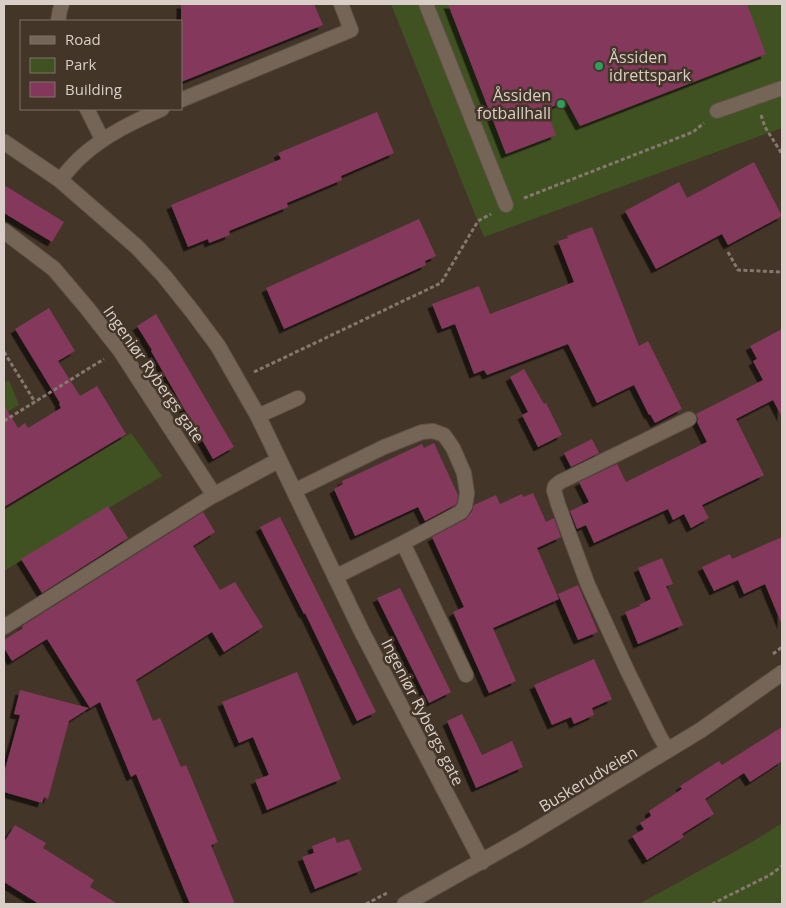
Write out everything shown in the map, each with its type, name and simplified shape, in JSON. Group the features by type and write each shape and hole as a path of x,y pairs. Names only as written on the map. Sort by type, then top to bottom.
{"street":[{"name":"Ingeniør Rybergs gate","path":"4,142 60,180 137,246 192,311 218,346 258,416 361,630 482,862"},
{"name":"Ingeniør Rybergs gate","path":"4,231 54,269 120,350 214,495"},
{"path":"214,495 279,460"},
{"name":"Buskerudveien","path":"405,904 521,840 701,730 782,673"}],"lane":[{"path":"58,20 62,4"},
{"path":"182,100 352,30 340,4"},
{"path":"426,4 506,205"},
{"path":"717,111 782,88"},
{"path":"88,110 102,139"},
{"path":"60,180 80,158 102,139 160,110"},
{"path":"258,416 298,398"},
{"path":"668,750 627,670 588,585 554,490 555,486 560,482 689,419"},
{"path":"294,491 384,447 422,432 433,431 444,435 453,448 464,472 467,493 466,506 462,512 335,577"},
{"path":"4,627 214,495"},
{"path":"403,543 466,675"}],"path":[{"path":"755,98 765,127 782,154"},
{"path":"238,380 441,283 478,221 506,205 693,132 717,111"},
{"path":"728,252 738,270 782,272"},
{"path":"4,421 120,350"},
{"path":"4,352 35,402"},
{"path":"712,904 770,875 782,866"}],"green space":[{"name":"Åssiden idrettspark","path":"391,4 782,4 782,128 484,237"},
{"path":"9,380 19,405 4,414 4,383"},
{"path":"131,433 162,476 4,571 4,510"},
{"path":"782,823 782,904 639,904 752,842"}],"building":[{"path":"181,4 314,4 323,25 182,82"},
{"name":"Åssiden fotballhall","path":"448,4 747,4 766,54 580,126 566,100 546,110 556,135 506,154"},
{"path":"377,112 394,153 341,176 342,180 287,203 288,207 229,231 230,235 209,243 208,239 188,247 171,205 281,159 278,153"},
{"path":"754,162 782,216 728,245 722,234 656,269 625,211 679,182 687,198"},
{"path":"4,185 64,222 52,242 4,213"},
{"path":"419,219 436,256 425,261 426,265 284,329 266,288"},
{"path":"592,227 639,346 648,341 682,409 655,423 634,385 597,403 568,344 487,375 484,370 474,374 455,324 442,329 432,304 479,286 490,314 574,282 558,241"},
{"path":"49,308 75,351 58,361 80,396 97,386 126,434 4,507 4,405 18,428 25,423 28,428 61,408 60,403 15,329"},
{"path":"156,314 234,447 213,459 137,326"},
{"path":"782,329 782,417 773,400 736,419 764,475 702,505 709,518 691,528 684,514 673,520 668,509 594,543 586,525 577,529 570,511 589,502 579,482 617,464 626,482 707,442 697,422 696,414 763,380 753,361 757,359 750,346"},
{"path":"524,369 544,404 546,403 562,435 538,447 522,415 528,412 510,377"},
{"path":"592,439 599,453 571,467 564,453"},
{"path":"434,443 458,495 457,503 425,521 418,507 355,536 334,489 343,484 342,481 422,444 424,448"},
{"path":"533,493 546,522 554,518 561,537 537,548 559,599 493,628 516,681 489,693 453,612 464,607 432,537 466,519 474,505 496,495 500,504 522,494 523,497"},
{"path":"108,506 128,538 42,593 21,559"},
{"path":"203,512 215,532 193,546 220,590 235,582 263,627 224,652 212,632 136,680 153,721 160,718 181,767 186,765 218,842 211,845 235,904 190,904 136,774 131,777 100,702 90,708 47,639 12,661 4,648 4,640 23,628 22,626"},
{"path":"280,517 376,712 357,721 305,613 260,527"},
{"path":"782,537 782,625 765,584 744,594 738,580 714,591 702,567 730,554 732,559"},
{"path":"662,558 673,584 666,586 683,625 638,644 625,612 651,599 638,568"},
{"path":"578,585 598,632 578,640 558,594"},
{"path":"400,588 451,692 429,703 377,598"},
{"path":"594,659 612,699 592,708 594,715 574,724 571,717 552,725 534,685"},
{"path":"297,672 341,779 267,810 255,780 269,775 253,737 239,743 222,702"},
{"path":"20,690 89,708 69,721 48,799 44,797 42,803 4,792 4,773 20,715 14,714"},
{"path":"462,714 482,755 512,741 523,767 476,788 447,721"},
{"path":"782,727 782,761 750,782 744,773 705,799 714,814 682,834 684,837 647,860 632,836 644,829 640,823 651,816 649,811 682,789 680,786 719,761 722,765"},
{"path":"15,825 46,843 43,848 94,880 90,887 118,904 39,904 4,882 4,842"},
{"path":"335,837 337,843 349,839 362,870 315,889 302,857 314,853 312,846"}],"place":[{"name":"Åssiden idrettspark","path":"599,66"},
{"name":"Åssiden fotballhall","path":"561,104"}]}
